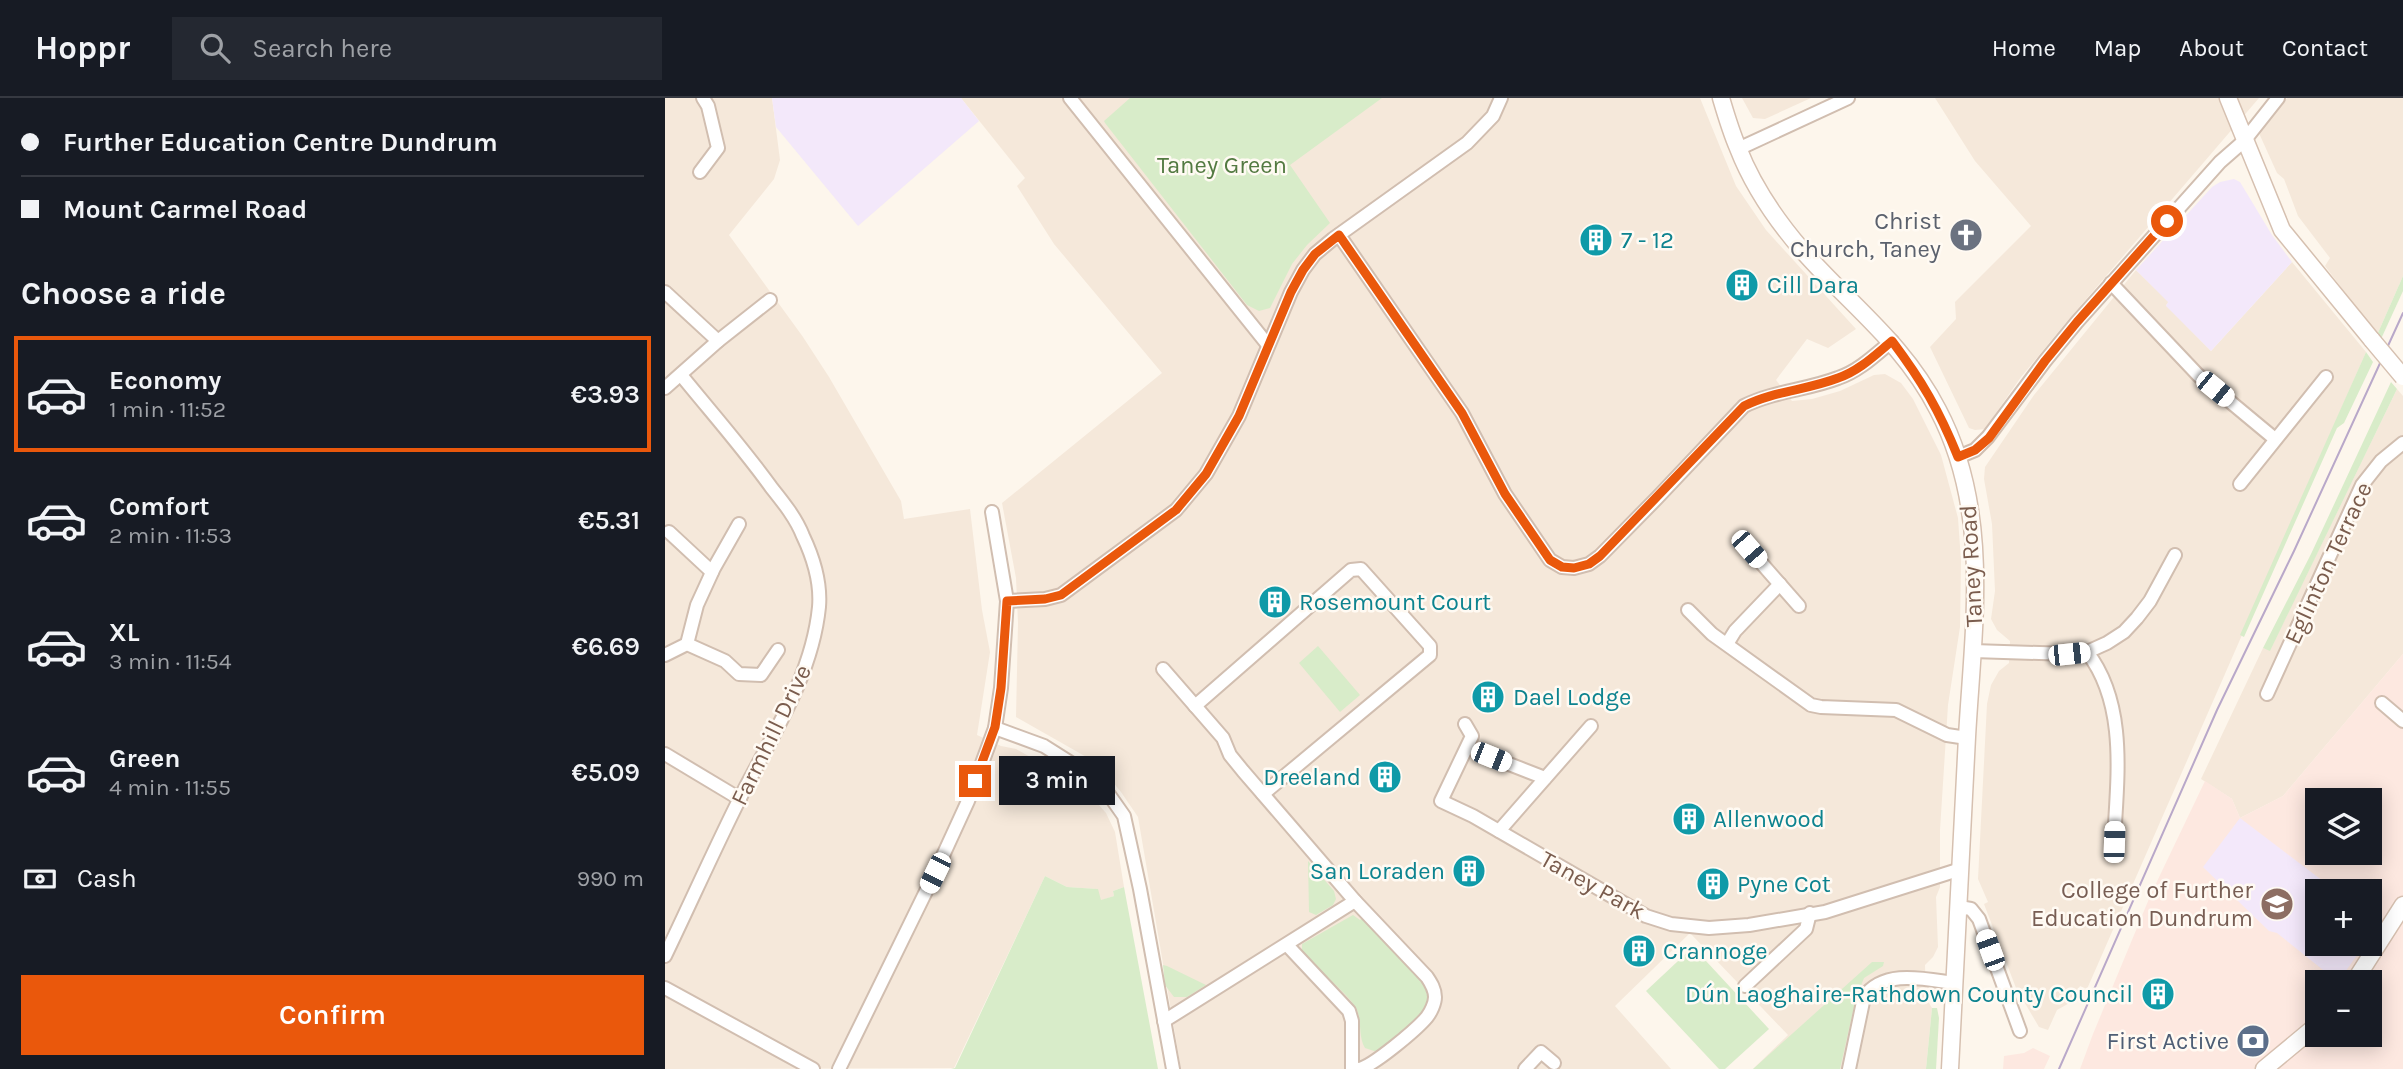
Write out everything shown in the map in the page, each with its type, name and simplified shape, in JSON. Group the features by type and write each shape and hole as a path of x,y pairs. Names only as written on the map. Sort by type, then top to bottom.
{"main road":[{"name":"Taney Road","path":"1721,98 1738,149 1768,204 1801,249 1892,341 1921,379 1939,412 1958,457 1968,496 1974,536 1973,651 1950,1069"},
{"path":"2228,98 2282,230 2403,377"},
{"path":"2362,970 2403,905"},
{"path":"2263,1069 2305,1036"}],"street":[{"path":"700,172 718,148 708,106 703,98"},
{"path":"1070,98 1268,345"},
{"path":"1007,601 1045,599 1061,595 1176,510 1206,474 1239,416 1303,270 1315,254 1467,144 1493,116 1501,98"},
{"path":"1738,149 1848,98"},
{"path":"1958,457 1975,450 1989,438 2045,361 2111,283 2220,162 2244,141 2277,98"},
{"path":"1339,235 1462,413 1505,494 1550,560 1562,567 1582,566 1600,556 1744,406 1761,397 1838,379 1862,366 1892,341"},
{"path":"2111,283 2198,375 2275,439"},
{"path":"665,292 718,341"},
{"path":"665,388 770,300"},
{"name":"Farmhill Drive","path":"665,956 795,692 813,645 819,606 819,585 803,535 789,511 681,375"},
{"path":"2240,484 2326,377"},
{"name":"Eglinton Terrace","path":"2267,694 2361,485 2381,461 2403,443"},
{"path":"839,1069 968,801 995,727 1001,688 1007,601 992,512"},
{"path":"687,645 697,605 739,524"},
{"path":"669,532 712,572"},
{"path":"1749,549 1799,606"},
{"path":"1973,651 2069,654 2087,652 2107,643 2124,632 2137,618 2150,601 2175,555"},
{"path":"1195,706 1351,570 1361,569 1430,646 1430,655 1263,794"},
{"path":"1727,644 1735,631 1780,584"},
{"path":"1688,610 1712,634 1811,705 1896,710 1947,735 1967,738"},
{"path":"665,655 687,645 725,661 739,674 761,675 778,650"},
{"path":"2087,652 2104,677 2110,693 2115,724 2114,842"},
{"path":"1163,669 1223,738 1230,755 1263,794 1355,901 1427,977 1434,989 1435,998 1427,1017 1376,1061 1358,1069"},
{"path":"2382,702 2403,721"},
{"name":"Taney Park","path":"1465,724 1472,736 1441,801 1499,831 1646,916 1671,923 1709,928 1749,925 1825,912 1961,869"},
{"path":"1499,831 1591,726"},
{"path":"995,727 1044,746 1093,777 1124,816 1173,1069"},
{"path":"665,754 740,799"},
{"path":"1491,757 1545,778"},
{"path":"1164,1021 1355,901"},
{"path":"1959,907 1974,911 1979,919 2020,1031"},
{"path":"1745,986 1806,929 1809,913"},
{"path":"1287,945 1349,1011 1352,1021 1352,1069"},
{"path":"1849,1069 1864,998 1870,989 1879,983 1895,979 1954,983"},
{"path":"665,988 813,1069"},
{"path":"1525,1069 1541,1052 1554,1062"}],"shaded area":[{"path":"665,98 772,98 780,160 774,179 729,235 829,377 901,501 904,519 970,509 982,610 990,652 977,735 1001,746 1016,749 1061,774 1090,795 1106,813 1115,832 1124,887 1113,891 1114,896 1100,901 1097,889 1067,887 1045,876 954,1068 665,1069"},
{"path":"772,98 961,98 979,121 858,226 776,127"},
{"path":"961,98 1700,98 1736,186 1766,230 1856,329 1828,348 1807,339 1776,380 1792,401 1812,399 1840,391 1874,375 1885,374 1901,383 1913,399 1941,455 1958,518 1961,561 1960,627 1948,705 1940,830 1940,887 1936,897 1938,947 1925,965 1926,998 1932,1008 1926,1069 1753,1069 1788,1035 1690,933 1615,1006 1671,1069 1181,1069 1138,817 1097,763 1016,717 1016,578 1002,503 1162,373 1054,244 1017,186 1025,178"},
{"path":"1742,98 1811,98 1765,119 1753,118"},
{"path":"1935,98 2259,98 2064,325 2021,377 1985,429 1969,428 1930,347 1956,319 1955,302 2031,226 1975,161"},
{"path":"2287,98 2403,98 2403,276 2377,335 2325,266 2330,258 2298,216 2284,179 2277,173 2258,131"},
{"path":"2234,179 2240,182 2292,262 2211,351 2166,306 2168,302 2136,270 2212,187"},
{"path":"2292,262 2366,352 2087,989 2080,986 2073,1001 2057,1010 2048,1030 2039,1027 2016,988 1984,904 1988,902 1978,879 1987,704 1991,685 1999,671 2009,663 2010,641 1997,630 1991,619 1995,591 1992,524 1984,479 1985,467 2034,395 2136,270 2169,302 2166,305 2211,351"},
{"path":"2397,389 2403,396 2403,654 2283,796 2240,818 2232,799 2201,779 2263,648 2270,650"},
{"path":"2403,654 2403,1069 2080,1069 2151,894 2205,781 2232,799 2240,818 2283,796"},
{"name":"College of Further Education Dundrum","path":"2240,818 2320,879 2305,879 2305,955 2277,933 2269,931 2203,867"},
{"name":"College of Further Education Dundrum","path":"2306,956 2356,956 2347,970 2323,970"},
{"path":"2033,1048 2050,1056 2044,1069 2003,1069 2004,1056 2024,1053"}],"green space":[{"name":"Taney Green","path":"1130,98 1382,98 1290,165 1330,223 1292,264 1270,308 1259,311 1247,305 1105,123 1104,121"},
{"path":"2403,276 2403,291 2381,339 2377,335"},
{"path":"2366,352 2373,362 2344,423 2337,428 2244,637 2240,635"},
{"path":"2391,382 2397,389 2270,651 2263,648 2311,554"},
{"path":"1318,646 1360,695 1340,712 1299,663"},
{"path":"1308,861 1334,891 1336,899 1333,905 1316,915 1309,912"},
{"path":"1045,876 1067,887 1098,889 1101,900 1114,896 1113,891 1124,887 1158,1069 951,1069 955,1068"},
{"path":"1353,915 1360,920 1363,917 1424,985 1427,994 1426,1005 1421,1013 1403,1032 1377,1052 1365,1048 1354,1005 1302,954 1302,944"},
{"path":"1693,947 1769,1029 1725,1069 1719,1069 1646,991"},
{"path":"1872,962 1884,962 1883,966 1864,978 1856,998 1840,1069 1753,1069"},
{"path":"1163,965 1206,985 1187,997 1174,997 1165,985"},
{"path":"1932,1008 1937,1008 1939,1018 1936,1069 1926,1069"}],"tram line":[{"path":"2059,1069 2217,710 2294,551 2403,313"}],"place":[{"name":"Christ Church, Taney","path":"1966,235"},
{"name":"7 - 12","path":"1596,240"},
{"name":"Cill Dara","path":"1742,285"},
{"name":"Rosemount Court","path":"1275,602"},
{"name":"Dael Lodge","path":"1488,697"},
{"name":"Dreeland","path":"1385,777"},
{"name":"Allenwood","path":"1689,819"},
{"name":"San Loraden","path":"1469,871"},
{"name":"Pyne Cot","path":"1713,884"},
{"name":"College of Further Education Dundrum","path":"2277,904"},
{"name":"Crannoge","path":"1639,951"},
{"name":"Dún Laoghaire-Rathdown County Council","path":"2158,994"},
{"name":"First Active","path":"2253,1041"}],"route":[{"path":"975,781 995,727 1001,688 1007,601 1045,599 1061,595 1176,510 1206,474 1239,416 1291,292 1303,270 1315,254 1339,235 1462,413 1505,494 1550,560 1562,567 1574,568 1589,564 1600,556 1744,406 1761,397 1838,379 1862,366 1892,341 1921,379 1939,412 1958,457 1975,450 1989,438 2024,388 2077,322 2167,221"}]}
